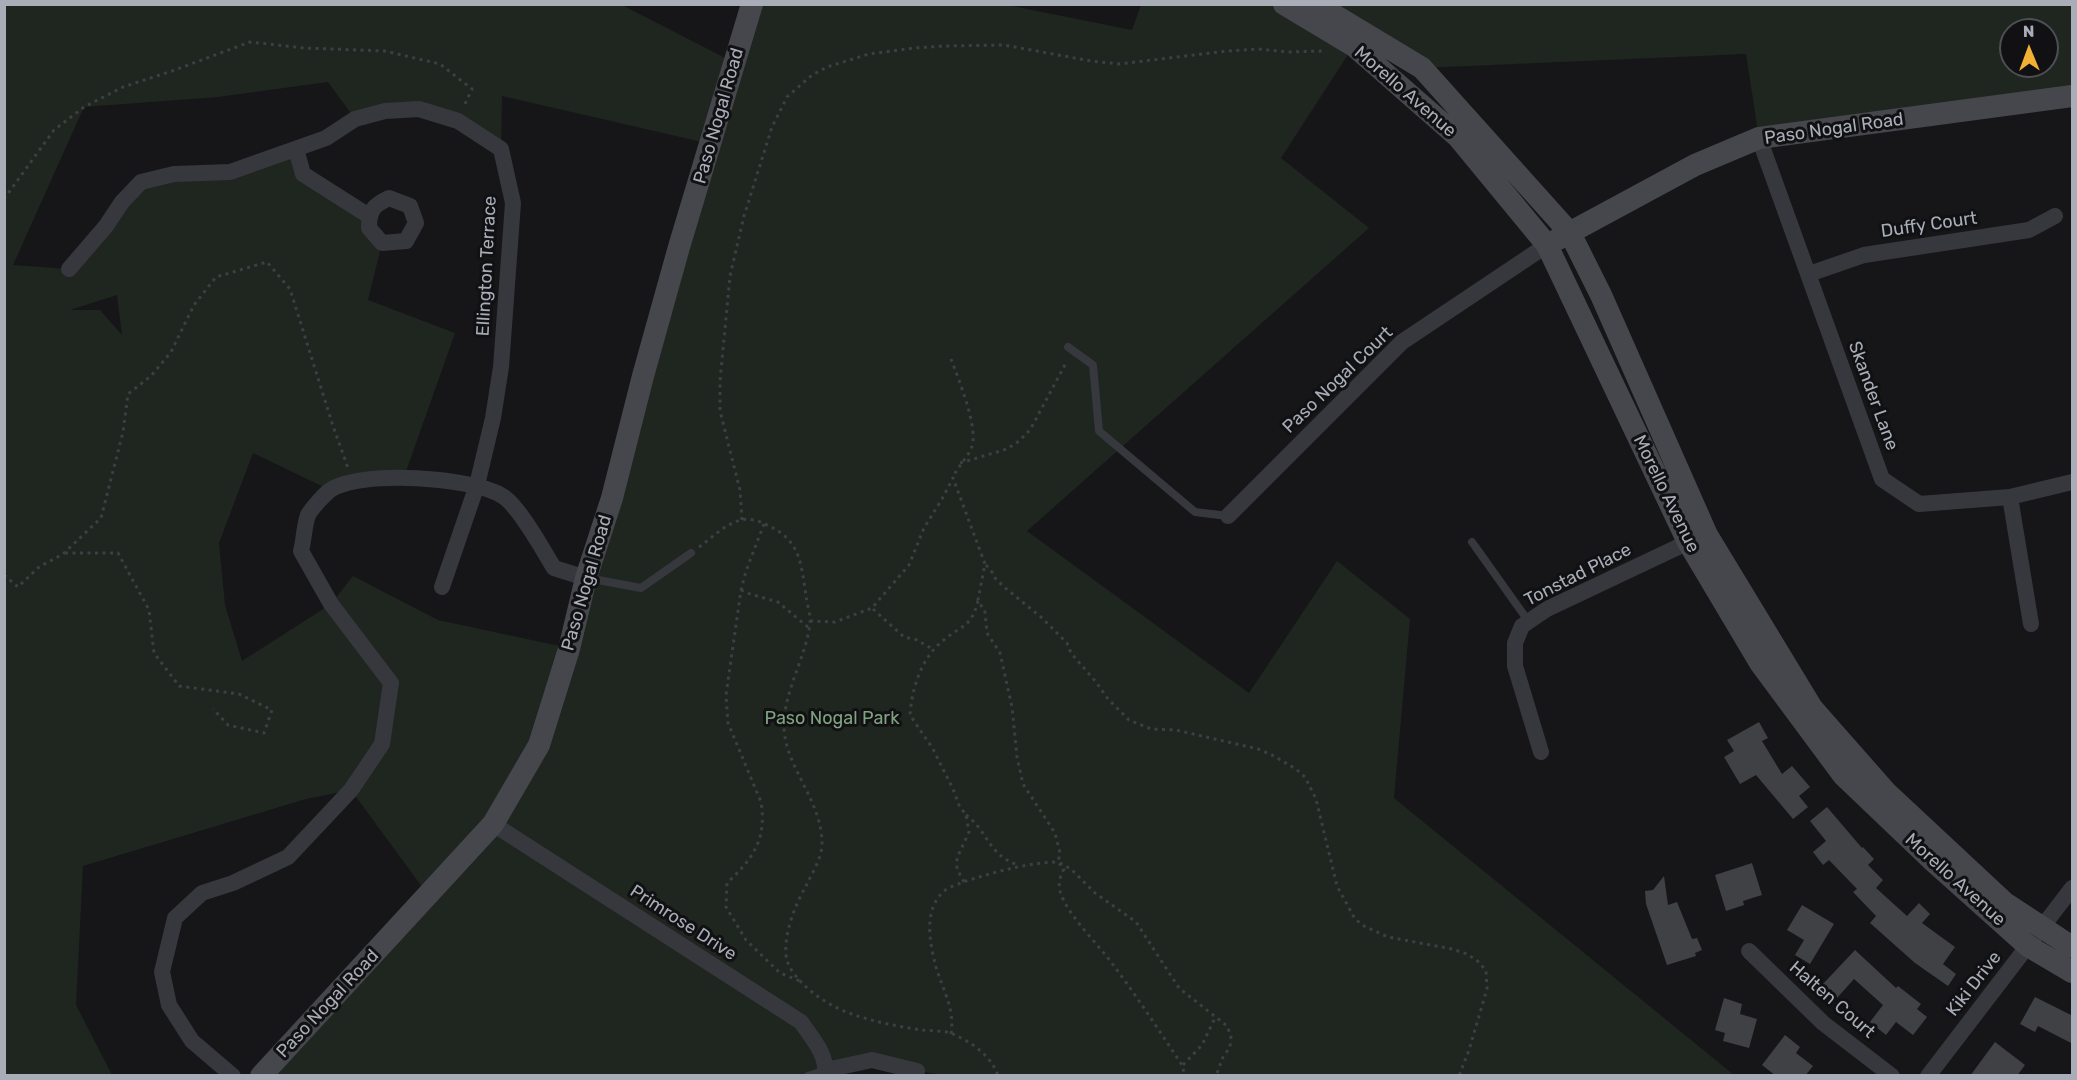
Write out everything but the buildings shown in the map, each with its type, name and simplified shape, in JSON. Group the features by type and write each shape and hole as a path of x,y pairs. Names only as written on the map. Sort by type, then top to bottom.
{"street":[{"name":"Paso Nogal Road","path":"261,1076 493,824 539,746 569,649 586,578 612,498 673,268 752,4"},
{"name":"Morello Avenue","path":"1284,4 1354,46 1458,137 1547,245 1760,663 1843,776 2028,946 2073,972"},
{"name":"Morello Avenue","path":"1316,4 1422,68 1570,233 1601,295 1697,538 1812,708 1886,792 2005,903 2073,947"},
{"name":"Paso Nogal Road","path":"1547,245 1695,165 1758,138 2073,96"},
{"name":"Ellington Terrace","path":"69,269 106,226 122,202 141,182 174,174 230,172 326,138 355,119 385,111 419,109 458,121 501,149 513,202 501,367 493,418 477,485 442,587"},
{"name":"Skander Lane","path":"1758,138 1882,479 1919,504 2010,497 2073,482"},
{"path":"296,149 303,174 369,216"},
{"name":"Duffy Court","path":"1809,274 1864,255 2029,230 2055,216"},
{"name":"Paso Nogal Court","path":"1228,516 1402,342 1547,245"},
{"path":"233,1076 192,1041 169,1005 162,972 175,918 202,893 233,883 288,857 351,790 382,744 391,683 331,604 301,552 309,514 330,490 353,482 404,477 477,485 505,497 527,524 554,568 586,578"},
{"path":"2010,497 2031,624"},
{"name":"Tonstad Place","path":"1541,752 1515,666 1515,643 1522,626 1547,609 1697,538"},
{"name":"Primrose Drive","path":"493,824 801,1022 822,1053 825,1073"},
{"name":"Kiki Drive","path":"1928,1076 2073,888"},
{"name":"Halten Court","path":"1749,951 1823,1023 1892,1076"},
{"path":"825,1073 872,1060 917,1071"}],"lane":[{"path":"1071,349 1093,365 1099,431 1195,512 1228,516"},
{"path":"1472,542 1529,622"},
{"path":"586,578 641,588 691,553"},
{"path":"808,1076 825,1073"}],"path":[{"path":"4,199 54,130 84,107 123,87 250,42 304,48 385,51 440,64 472,89 458,121"},
{"path":"741,520 740,490 720,411 720,381 731,269 744,216 772,127 788,97 812,75 827,67 869,54 921,47 1004,45 1119,64 1227,51 1319,52 1354,46"},
{"path":"4,575 18,587 39,567 63,554 101,518 123,432 128,394 151,376 171,352 194,305 216,278 267,262 290,289 353,482"},
{"path":"960,463 1007,449 1030,430 1071,349"},
{"path":"810,621 835,622 872,608 909,565 924,528 942,500 960,463 972,448 972,430 965,395 951,358"},
{"path":"953,478 985,564 994,577 1067,643 1071,653 1108,699 1129,720 1151,729 1176,730 1258,749 1296,769 1312,787 1337,886 1355,920 1388,937 1452,949 1467,954 1479,962 1486,971 1487,989 1459,1076"},
{"path":"691,553 725,527 741,520 752,520 777,529 788,538 801,563 810,621 785,721 787,743 813,801 822,842 821,852 794,914 786,943 786,957 792,971 801,982 824,1001 860,1016 903,1027 951,1034 987,1056 996,1068 998,1076"},
{"path":"764,524 741,590 727,681 726,709 732,735 756,788 763,816 762,832 750,860 727,883 726,907 746,940 780,973 801,982"},
{"path":"63,554 118,553 149,610 154,653 180,686 239,694 273,710 264,733 228,725 213,709"},
{"path":"985,564 974,617 965,626 944,639 927,658 915,682 910,715 933,749 953,789 958,805 976,822 996,853 1007,862 1019,866"},
{"path":"741,590 778,602 809,628"},
{"path":"978,600 985,612 987,633 1000,653 1012,707 1017,757 1023,784 1055,833 1060,853 1058,862"},
{"path":"872,608 898,633 934,650"},
{"path":"964,882 957,869 957,858 969,832 966,815"},
{"path":"1058,862 1064,869 1059,879 1060,891 1065,902 1114,965 1182,1065 1185,1076"},
{"path":"951,1034 953,1019 936,967 929,926 931,914 943,891 986,874 1019,866 1058,862 1071,869 1095,893 1136,922 1179,988 1227,1026 1231,1036 1230,1047 1215,1076"},
{"path":"1182,1065 1202,1045 1215,1018"}],"green space":[{"name":"Paso Nogal Park","path":"5,4 622,5 733,62 752,5 1007,5 1132,30 1141,5 1282,5 1351,50 1281,158 1369,228 1027,531 1249,693 1337,561 1410,619 1394,798 1734,1075 949,1076 872,1060 825,1076 261,1075 428,895 351,790 306,799 83,866 76,1005 112,1075 5,1076","holes":["328,82 355,119 419,109 501,149 502,96 711,144 569,648 438,620 353,576 331,604 242,661 225,605 219,543 253,453 330,490 404,477 455,333 368,300 382,243 353,207 303,174 296,149 230,172 141,182 69,269 13,265 84,107 218,97","117,295 122,335 100,310 70,310"]},
{"path":"1316,5 2072,5 2072,96 1759,138 1746,54 1422,68"}]}
